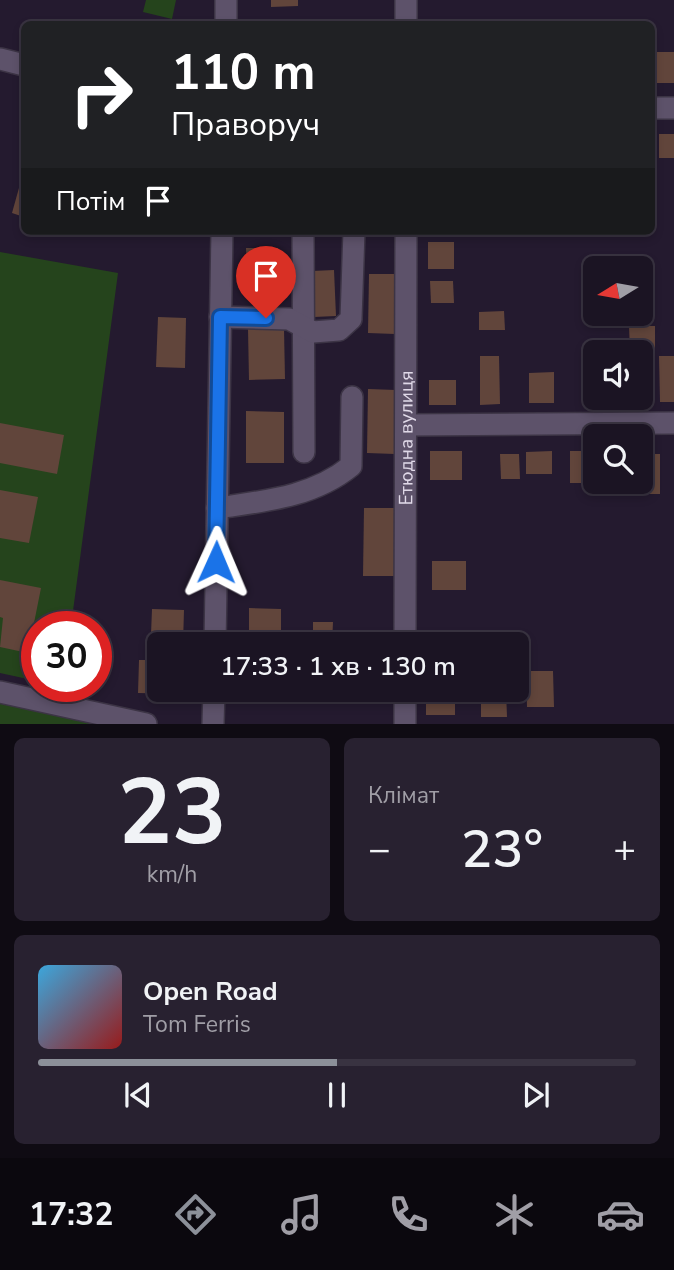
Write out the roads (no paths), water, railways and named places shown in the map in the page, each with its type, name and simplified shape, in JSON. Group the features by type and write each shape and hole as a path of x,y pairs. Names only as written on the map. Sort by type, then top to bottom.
{"street":[{"path":"226,0 226,21"},
{"path":"406,0 406,21"},
{"path":"0,60 21,64"},
{"path":"655,108 674,108"},
{"path":"215,632 222,235"},
{"path":"303,235 304,452"},
{"path":"220,317 289,319 313,332 339,330 351,319 354,235"},
{"name":"Етюдна вулиця","path":"405,632 406,235"},
{"path":"217,508 306,492 334,480 351,466 352,397"},
{"path":"406,425 674,423"},
{"path":"0,692 146,724"},
{"path":"213,724 214,702"},
{"path":"405,702 405,724"}]}
